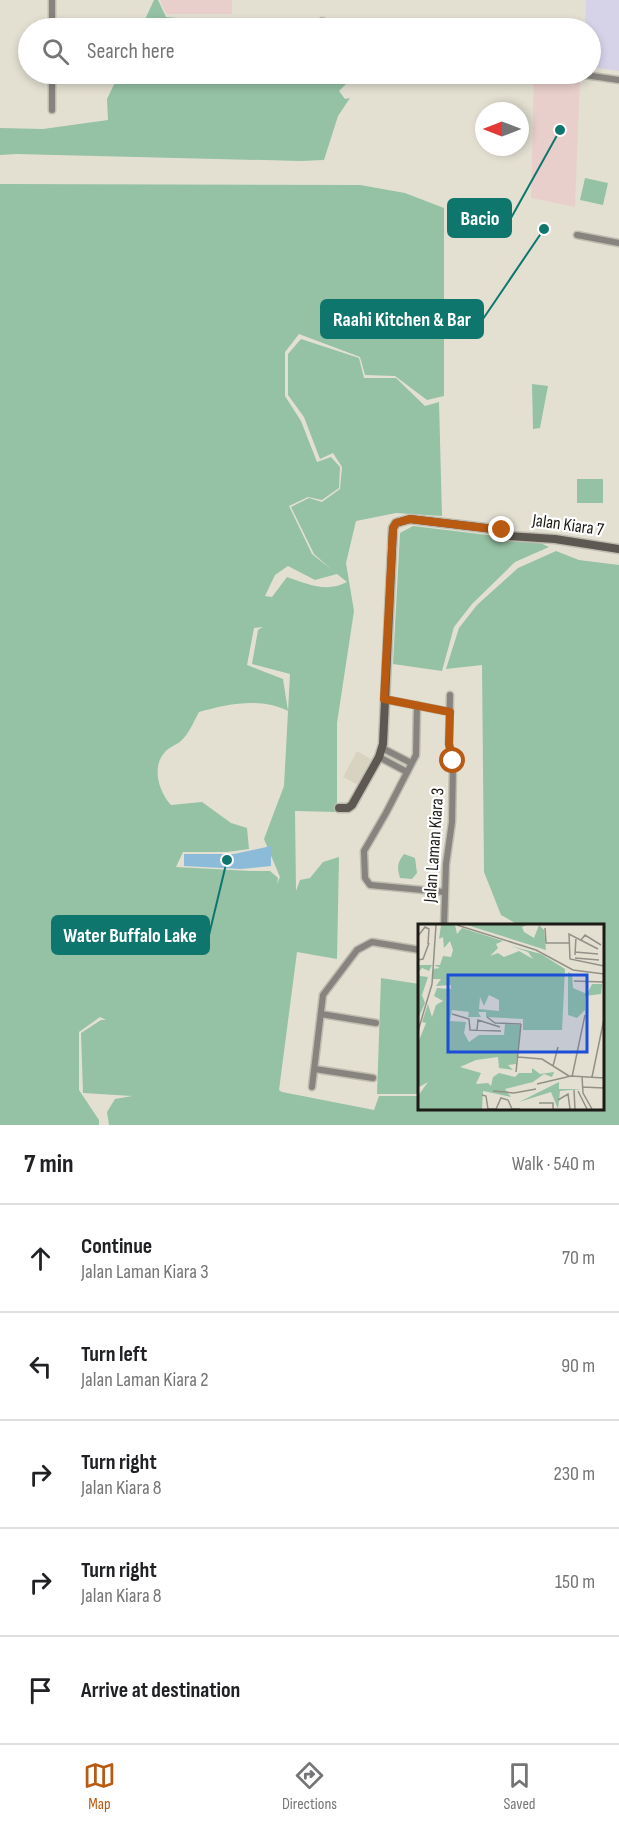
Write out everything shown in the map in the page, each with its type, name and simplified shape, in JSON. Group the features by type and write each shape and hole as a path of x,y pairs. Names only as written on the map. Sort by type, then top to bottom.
{"street":[{"path":"52,0 52,18"},
{"path":"601,77 619,80"},
{"path":"52,84 52,110"},
{"path":"577,235 619,243"},
{"name":"Jalan Kiara 7","path":"384,699 392,534 396,523 410,519 502,530 511,535 619,549"},
{"name":"Jalan Laman Kiara 3","path":"444,924 446,864 452,822 453,767 449,744 450,695"},
{"path":"339,808 348,808 352,805 380,753 384,699 450,712"},
{"path":"417,705 416,755 364,850 365,878 370,885 444,892"},
{"path":"380,753 411,763"},
{"path":"380,753 407,772"},
{"path":"312,1087 323,995 357,950 372,942 418,950"},
{"path":"321,1014 376,1023"},
{"path":"315,1069 373,1078"}],"shaded area":[{"path":"160,0 232,0 232,14 166,14"},
{"path":"586,0 619,0 619,71 601,68 601,18 585,18"},
{"path":"534,84 580,84 575,207 531,198"},
{"path":"357,751 371,759 358,785 343,777"}],"green space":[{"path":"154,0 158,0 166,17 178,18 146,18"},
{"path":"114,84 346,84 339,91 345,99 350,98 338,116 324,160 0,155 0,128 43,129 108,120 107,99"},
{"path":"585,178 608,183 603,205 580,200"},
{"path":"0,184 360,185 405,193 444,208 444,396 427,400 395,376 365,375 360,357 299,334 285,352 285,396 301,421 317,462 331,457 340,467 339,488 322,500 308,497 289,506 312,554 332,570 314,554 291,507 309,498 322,502 340,489 342,467 333,453 320,459 304,417 288,395 288,354 301,339 359,358 364,378 396,378 425,406 439,402 442,516 396,513 356,521 346,563 354,611 337,723 337,812 295,811 296,891 300,880 310,878 323,862 339,857 337,959 297,952 279,1090 374,1110 379,1096 418,1096 418,1110 604,1110 604,924 517,924 501,915 484,872 482,665 446,669 459,628 477,605 518,568 556,551 579,560 619,565 619,1125 109,1125 107,1112 115,1099 132,1096 83,1093 81,1033 101,1020 106,1020 100,1017 79,1032 79,1090 99,1120 99,1125 0,1125","holes":["288,566 315,580 337,574 347,582 324,587 287,577 272,597 265,596 275,575","263,627 258,630 252,664 290,674 284,786 264,839 280,877 277,884 278,878 270,871 176,867 183,852 227,852 249,849 247,828 231,823 202,802 171,805 158,779 158,765 161,758 167,750 184,738 199,712 244,703 267,704 288,711 283,679 247,665 254,628"]},
{"path":"532,384 548,386 540,428 533,429"},
{"path":"577,479 603,479 603,503 577,503"},
{"path":"413,526 536,541 549,547 515,562 472,604 454,627 442,671 393,664 400,533"},
{"path":"404,854 415,858 417,873 412,879 400,878 398,865"},
{"path":"381,978 418,984 418,1094 377,1094"}],"water":[{"path":"271,846 271,866 241,869 184,866 184,854 234,854"}],"place":[{"name":"Bacio","path":"560,130"},
{"name":"Raahi Kitchen & Bar","path":"544,229"},
{"name":"Water Buffalo Lake","path":"227,860"}],"route":[{"path":"453,761 449,744 450,712 384,699 393,528 396,523 410,519 502,530"}]}
